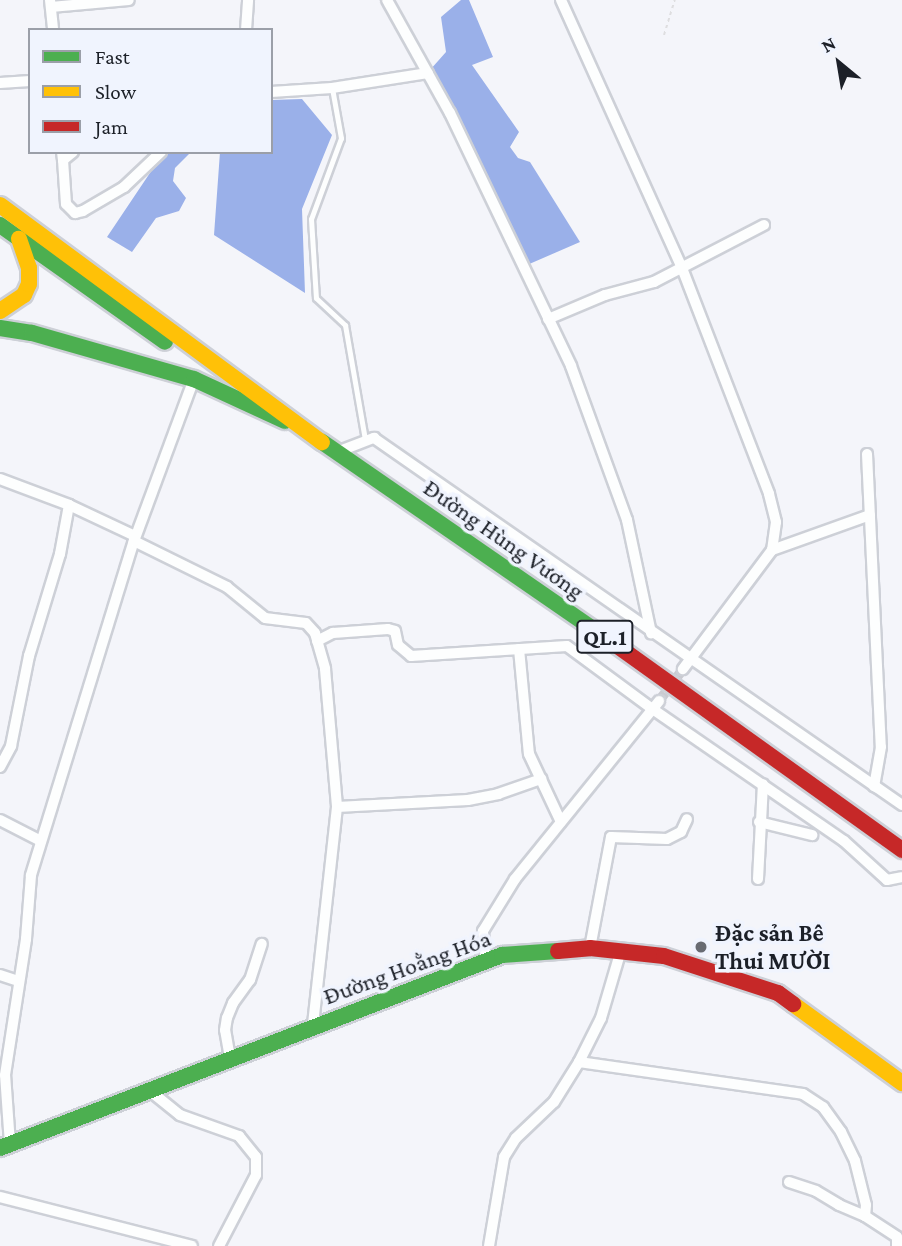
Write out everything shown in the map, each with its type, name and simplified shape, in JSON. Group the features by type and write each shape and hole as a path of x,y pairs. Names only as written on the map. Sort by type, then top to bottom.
{"main road":[{"name":"Đường Hùng Vương","path":"0,205 336,452 513,571 902,850"},
{"name":"Đường Hùng Vương","path":"0,225 229,385 311,434"},
{"path":"0,311 24,295 29,284 29,268 19,239"},
{"path":"0,328 32,333 194,379 311,434"},
{"name":"Đường Hoằng Hóa","path":"5,1146 502,955 590,948 664,956 778,993 902,1083"}],"street":[{"path":"53,28 51,4 130,0"},
{"path":"246,28 248,0"},
{"path":"387,0 428,73 571,366 627,520 651,633"},
{"path":"561,0 682,268 769,494 776,522 772,550 687,665"},
{"path":"273,92 332,88 428,73"},
{"path":"0,83 28,81"},
{"path":"62,156 66,204 75,213 124,187 159,154"},
{"path":"548,319 606,295 654,282 764,225"},
{"path":"5,1146 5,1075 31,875 134,538 194,379"},
{"path":"336,452 374,438 651,633 687,665 902,806"},
{"path":"867,454 881,747 874,786"},
{"path":"0,479 69,505 134,538 226,587 265,618 309,624 325,670 337,807 313,1026"},
{"path":"0,767 11,746 29,656 60,554 69,505"},
{"path":"772,550 870,515"},
{"path":"317,641 333,633 388,628 395,631 398,645 411,656 567,646 655,705 844,841 887,880 900,881"},
{"path":"519,649 529,754 561,822"},
{"path":"486,961 483,931 515,879 655,705"},
{"path":"337,807 458,801 498,794 541,779"},
{"path":"758,879 763,784"},
{"path":"590,948 611,837 667,839 681,832 687,819"},
{"path":"0,820 41,841"},
{"path":"759,822 812,835"},
{"path":"230,1058 225,1030 227,1018 233,1003 250,980 262,944"},
{"path":"489,1246 505,1157 516,1139 554,1102 579,1062 601,1018 621,950"},
{"path":"0,975 19,981"},
{"path":"579,1062 803,1094 822,1107 841,1132 856,1161 866,1205 865,1216"},
{"path":"149,1090 180,1115 239,1136 256,1157 256,1175 219,1246"},
{"path":"789,1182 816,1191 865,1216 897,1237 897,1246"},
{"path":"0,1197 192,1246"}],"lane":[{"path":"332,88 341,138 311,219 316,298 345,325 365,440"}],"path":[{"path":"663,35 675,0"}],"water":[{"path":"461,0 469,0 493,57 472,65 519,132 510,147 518,158 530,162 580,242 527,265 430,70 446,52 441,17"},
{"path":"302,99 332,135 302,209 305,293 214,235 220,154 273,154 273,100"},
{"path":"163,154 189,154 175,168 173,181 186,198 179,211 156,218 132,252 107,237"}],"tunnel":[{"path":"659,701 683,669"}],"traffic: fast":[{"path":"0,225 165,342"},
{"path":"0,328 32,333 194,379 285,421"},
{"path":"322,442 595,630"},
{"path":"0,1148 502,955 558,951"}],"traffic: slow":[{"path":"0,205 322,442"},
{"path":"0,311 24,295 29,284 29,268 19,239"},
{"path":"793,1004 902,1083"}],"traffic: jam":[{"path":"595,630 902,850"},
{"path":"558,951 590,948 664,956 778,993 793,1004"}],"place":[{"name":"Đặc sản Bê Thui MƯỜI","path":"701,947"}]}
